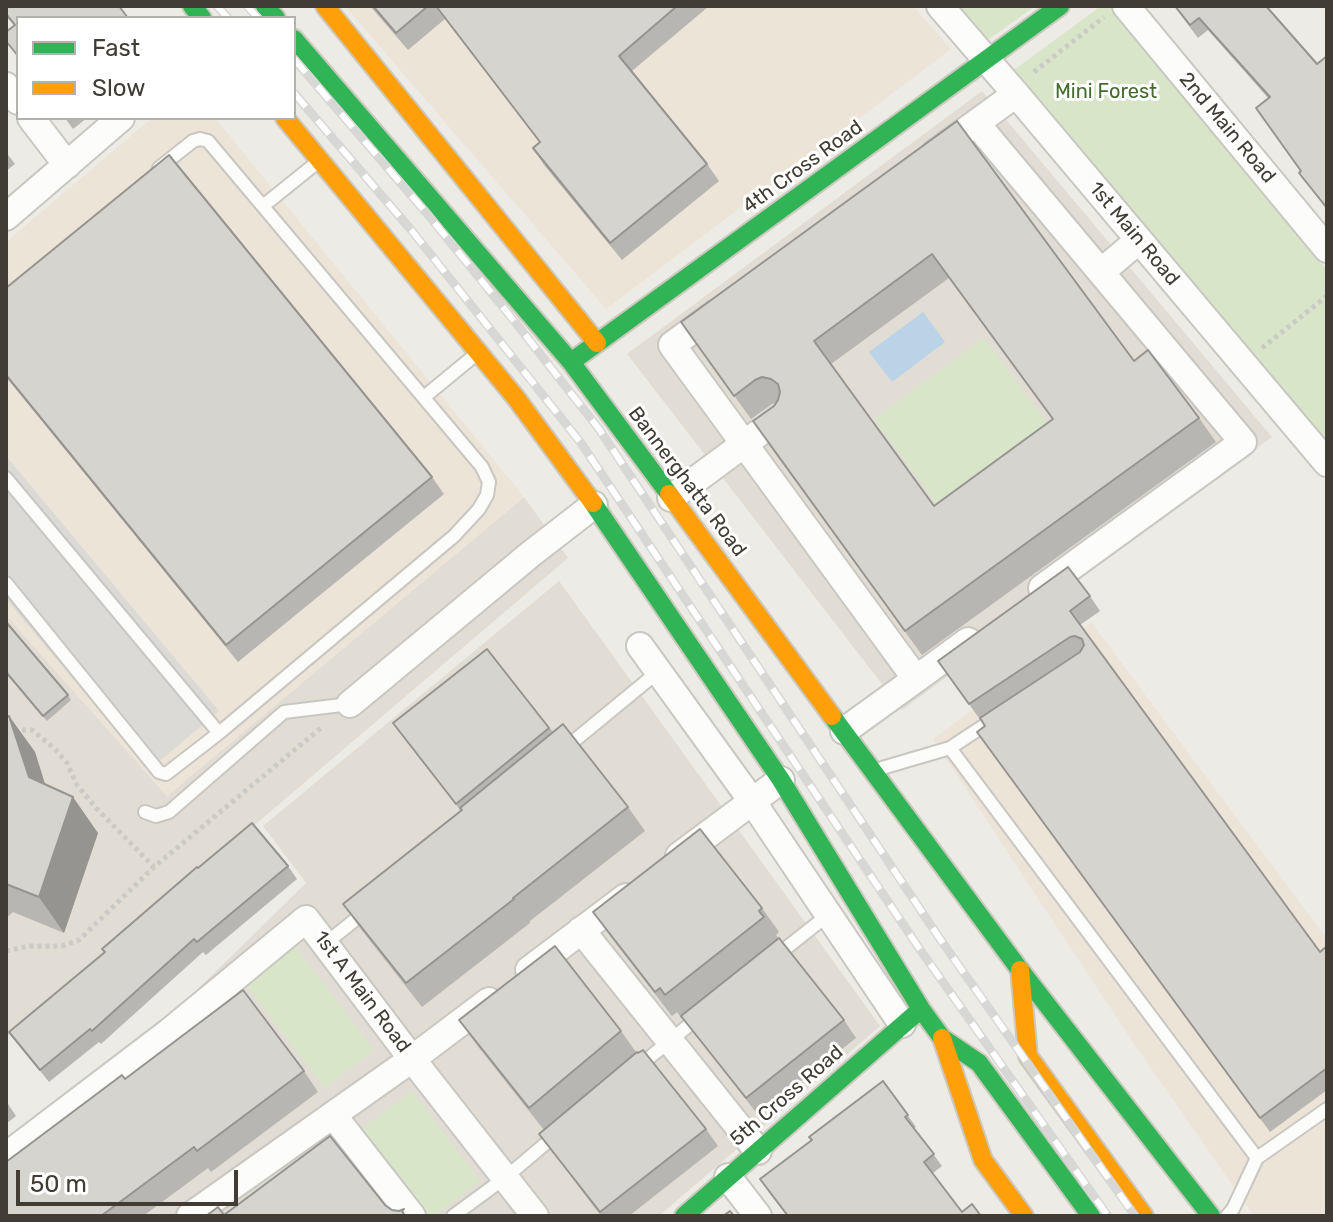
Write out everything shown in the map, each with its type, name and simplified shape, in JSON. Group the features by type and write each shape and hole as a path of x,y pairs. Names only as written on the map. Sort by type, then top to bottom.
{"main road":[{"path":"325,6 597,343"},
{"name":"4th Cross Road","path":"571,362 1060,6"},
{"name":"Bannerghatta Road","path":"296,41 571,362 1020,970 1211,1216"},
{"path":"287,120 516,398 594,505 781,780 911,1016 979,1063 1091,1216"},
{"path":"1020,970 1028,1056 1144,1216"},
{"name":"5th Cross Road","path":"684,1216 911,1016"},
{"path":"942,1038 983,1160 1024,1216"}],"street":[{"name":"1st Main Road","path":"940,6 1139,240 1253,355 1327,463"},
{"name":"2nd Main Road","path":"1116,12 1327,249"},
{"path":"912,169 1016,94"},
{"path":"33,120 67,165"},
{"path":"6,217 119,120"},
{"path":"976,123 1243,442 1017,606"},
{"path":"1101,272 1139,240"},
{"path":"735,299 672,345 916,679"},
{"path":"671,498 781,417"},
{"path":"350,704 594,505"},
{"path":"844,731 992,624"},
{"path":"640,646 752,801 828,915 911,1016"},
{"path":"190,1216 224,1207 333,1115 412,1059 781,780"},
{"name":"1st A Main Road","path":"6,1156 169,1032 306,919 535,1216"},
{"path":"581,930 758,1151"},
{"path":"333,1115 412,1216"},
{"path":"728,1177 758,1216"}],"lane":[{"path":"6,583 159,772 169,774 454,536 479,509 487,495 489,482 482,467 208,141 193,141 148,178"},
{"path":"263,206 320,160"},
{"path":"424,397 478,353"},
{"path":"6,478 219,733"},
{"path":"548,762 659,671"},
{"path":"145,812 156,816 169,812 284,712 350,704"},
{"path":"874,771 950,748 1011,708"},
{"path":"950,748 1257,1158"},
{"path":"325,944 375,904"},
{"path":"768,963 828,915"},
{"path":"623,1079 707,1011"},
{"path":"1227,1216 1257,1158 1327,1109"},
{"path":"453,1216 564,1128"}],"path":[{"path":"1043,83 1033,71 1116,12"},
{"path":"1253,355 1327,296"},
{"path":"1253,355 1273,358"},
{"path":"6,951 29,946 62,946 79,940 154,867 350,704"},
{"path":"6,730 32,730 55,749 67,763 77,785 96,808 154,867"}],"shaded area":[{"path":"345,6 913,6 951,49 606,309"},
{"path":"982,91 1272,437 902,710 627,354"},
{"path":"150,120 217,120 524,497 167,796 6,615 6,242"},
{"path":"6,456 219,711 149,770 6,599"},
{"path":"524,497 568,558 6,1037 6,615 167,796"},
{"path":"559,581 880,1026 659,1216 6,1216 163,1023 306,883 263,826"},
{"path":"1091,622 1327,939 1327,1216 1254,1216 1132,1041 933,739"}],"green space":[{"path":"958,6 1035,6 988,40"},
{"name":"Mini Forest","path":"1101,6 1109,6 1327,270 1327,443 1014,70"},
{"path":"984,338 1060,441 950,522 874,419"},
{"path":"293,944 374,1050 325,1088 244,982"},
{"path":"412,1091 480,1181 434,1216 419,1216 356,1133"}],"water":[{"path":"923,312 945,342 892,382 869,352"}],"building":[{"path":"6,6 119,6 126,16 16,16 16,54 6,41 6,32 15,25 6,14"},
{"path":"373,6 428,6 396,33"},
{"path":"436,6 677,6 619,56 707,164 610,243 533,148 540,142"},
{"path":"1175,6 1266,6 1317,64 1327,56 1327,208 1299,173 1301,171 1256,108 1270,97 1199,18 1190,25"},
{"path":"957,121 1134,361 1148,350 1199,418 905,631 753,421 774,406 780,392 778,384 762,377 734,396 681,322","holes":["932,254 1053,419 934,506 814,341"]},
{"path":"169,155 432,477 226,645 6,375 6,288"},
{"path":"1068,567 1090,596 1070,611 1320,952 1327,946 1327,1068 1260,1118 977,732 985,726 980,718 1080,652 1084,645 1082,639 1070,637 969,704 938,661"},
{"path":"6,622 68,695 43,716 6,672"},
{"path":"487,649 549,728 456,804 393,723"},
{"path":"9,716 29,777 73,797 39,897 6,884 6,717"},
{"path":"563,724 628,807 406,983 343,904 462,810 460,808"},
{"path":"252,823 288,866 197,942 194,939 92,1031 90,1029 40,1070 9,1032 105,952 102,949 197,867"},
{"path":"700,829 762,908 759,911 764,917 665,995 660,988 655,992 593,912"},
{"path":"779,938 844,1020 746,1098 681,1016"},
{"path":"555,946 621,1031 529,1108 459,1020"},
{"path":"243,990 304,1071 197,1151 194,1147 101,1216 6,1216 6,1162 122,1075 125,1079"},
{"path":"643,1050 706,1129 600,1212 539,1134"},
{"path":"883,1081 908,1115 905,1117 934,1154 924,1162 962,1212 972,1204 981,1216 788,1216 760,1179"},
{"path":"330,1136 385,1205 392,1210 404,1209 405,1216 206,1216 218,1207 224,1215"}],"railway":[{"path":"217,6 226,16"},
{"path":"247,6 256,16"},
{"path":"296,61 429,216 599,429 938,936 1135,1216"},
{"path":"296,95 412,231 581,443 921,951 1108,1216"}],"traffic: fast":[{"path":"192,6 200,16"},
{"path":"265,6 274,16"},
{"path":"571,362 1060,6"},
{"path":"296,41 571,362 669,494"},
{"path":"593,503 781,780 921,1009 942,1038"},
{"path":"832,716 1020,970"},
{"path":"1020,970 1211,1216"},
{"path":"684,1216 921,1009"},
{"path":"942,1038 979,1063 1091,1216"}],"traffic: slow":[{"path":"325,6 597,343"},
{"path":"287,120 516,398 593,503"},
{"path":"669,494 832,716"},
{"path":"1020,970 1028,1056 1144,1216"},
{"path":"942,1038 983,1160 1024,1216"}]}
